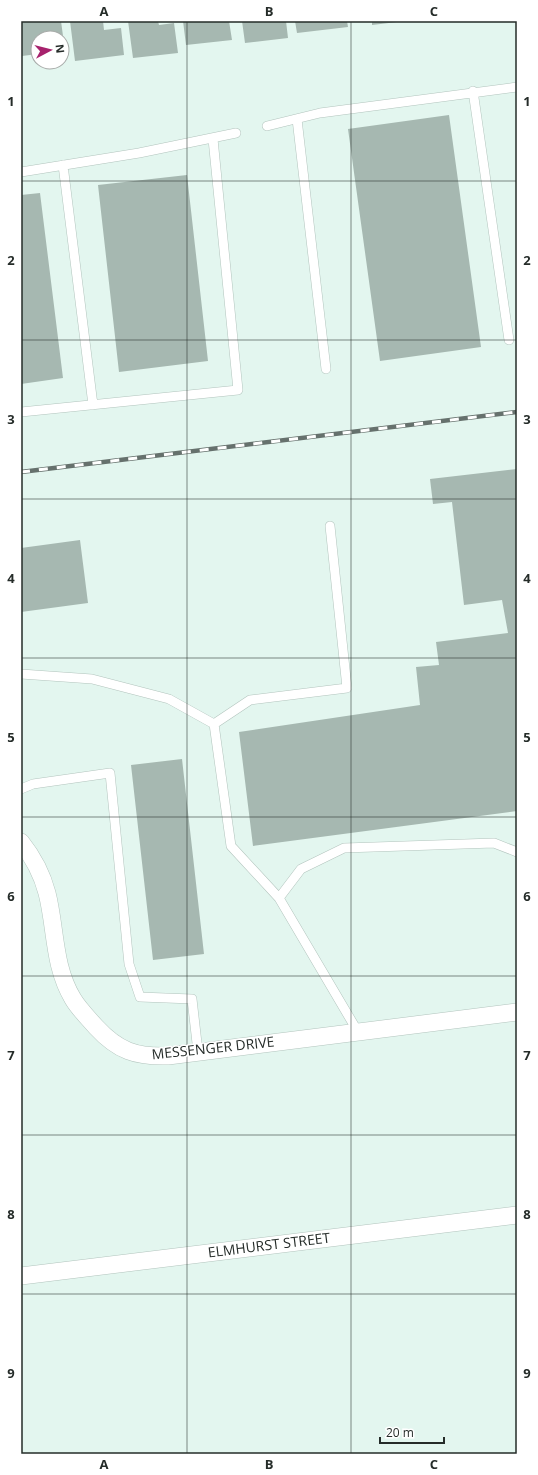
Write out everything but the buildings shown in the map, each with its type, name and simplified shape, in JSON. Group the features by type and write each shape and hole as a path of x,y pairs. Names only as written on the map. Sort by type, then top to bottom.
{"street":[{"name":"MESSENGER DRIVE","path":"21,842 33,858 42,877 47,893 54,942 63,976 73,999 85,1015 112,1042 136,1054 168,1056 517,1012"},
{"name":"ELMHURST STREET","path":"21,1276 517,1215"}],"lane":[{"path":"267,126 320,113 473,91 517,87"},
{"path":"473,91 509,340"},
{"path":"297,119 326,369"},
{"path":"21,172 213,139 236,133"},
{"path":"21,412 238,390 213,139"},
{"path":"63,165 93,405"},
{"path":"214,724 250,700 348,688 330,526"},
{"path":"21,674 92,680 169,699 214,724"},
{"path":"214,724 231,846 279,898 358,1032"},
{"path":"21,789 33,784 110,773 129,964 140,997 192,999 198,1052"},
{"path":"279,898 301,869 344,848 494,843 517,852"}],"railway":[{"path":"21,472 517,412"}]}
